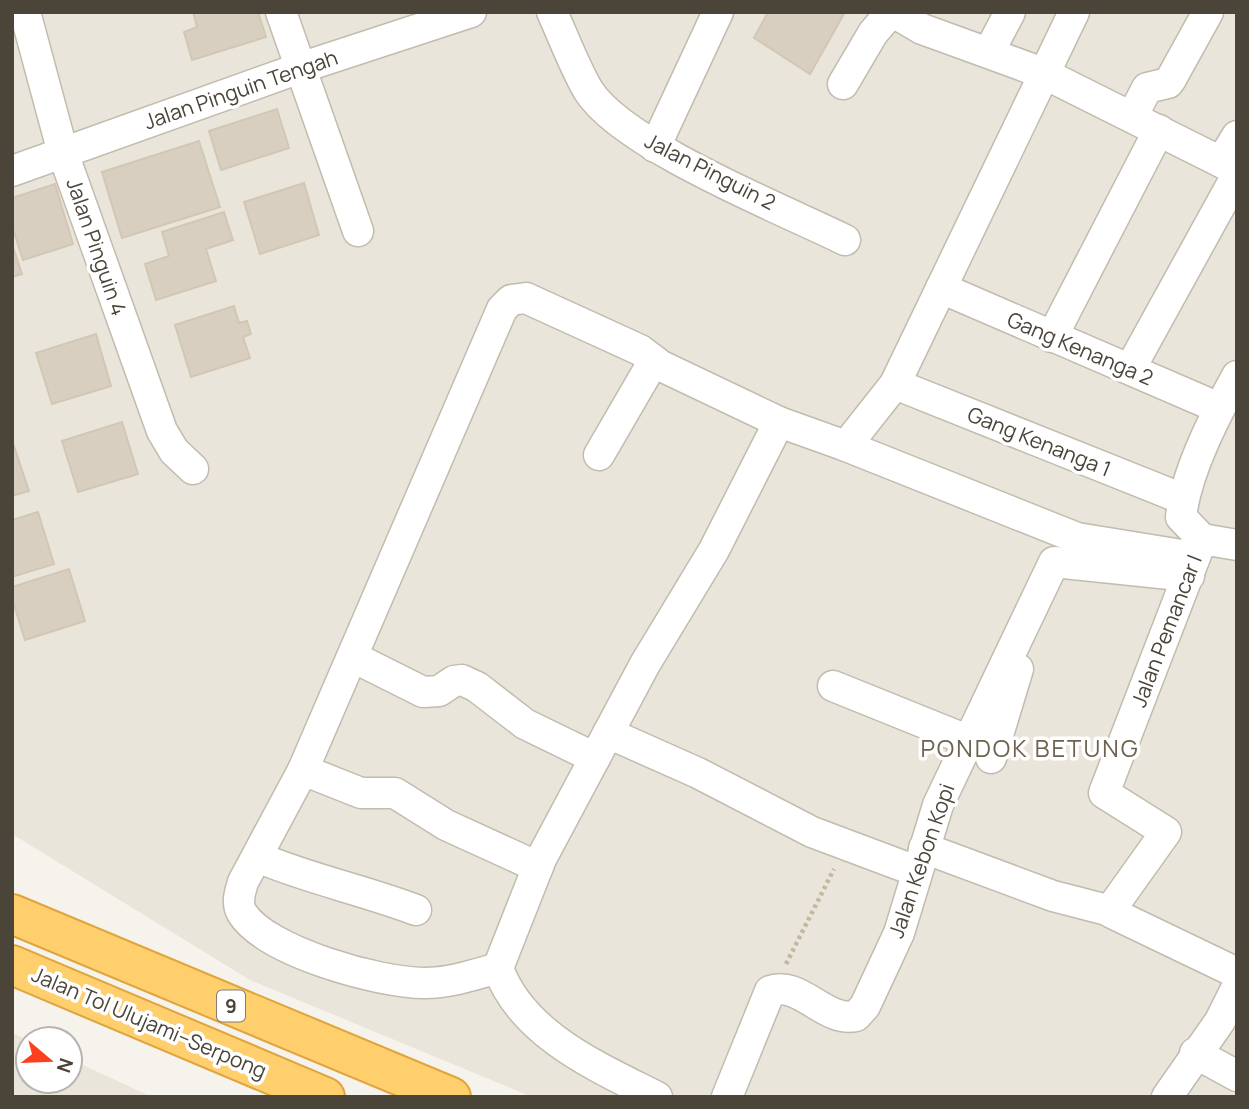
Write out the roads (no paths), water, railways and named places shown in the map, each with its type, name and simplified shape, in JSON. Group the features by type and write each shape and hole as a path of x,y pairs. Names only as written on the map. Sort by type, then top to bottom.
{"highway":[{"name":"9","path":"12,914 451,1097"},
{"name":"Jalan Tol Ulujami–Serpong","path":"12,965 325,1097"}],"street":[{"name":"Jalan Pinguin 4","path":"25,12 63,153 162,431 174,451 193,469"},
{"path":"281,12 358,231"},
{"name":"Jalan Pinguin Tengah","path":"12,171 300,68 471,12"},
{"name":"Jalan Pinguin 2","path":"552,12 588,90 614,117 655,146 845,240"},
{"path":"655,146 718,12"},
{"path":"843,84 873,33 892,12 922,29 1043,73 1232,169"},
{"path":"989,52 1010,12"},
{"path":"846,446 895,384 1074,12"},
{"path":"1132,117 1147,89 1168,83 1171,79 1208,12"},
{"path":"1052,337 1159,130"},
{"path":"1130,369 1232,169 1237,136"},
{"name":"Gang Kenanga 2","path":"941,288 1219,408"},
{"path":"498,968 465,977 424,983 379,977 294,951 248,920 240,911 239,898 243,882 303,770 502,309 511,300 526,298 640,350 656,362 779,422 1077,538 1196,557 1181,517 1183,499 1219,408 1237,376"},
{"path":"598,454 651,363 656,362"},
{"name":"Gang Kenanga 1","path":"895,384 1183,499"},
{"path":"657,1097 592,1065 529,1018 509,996 498,968 538,867 645,664 714,550 779,422"},
{"name":"Jalan Pemancar I","path":"1111,910 1166,835 1165,829 1104,792 1196,557 1237,545"},
{"name":"Jalan Kebon Kopi","path":"727,1097 766,995 773,990 786,989 844,1018 856,1016 865,1006 899,933 938,806 967,740 1054,562 1196,557"},
{"path":"991,758 1021,657 1012,648"},
{"path":"354,657 423,692 439,691 454,681 462,680 477,687 525,724 698,773 812,832 848,844 920,859 1111,910 1237,973"},
{"path":"833,687 967,740"},
{"path":"303,770 360,793 395,793 446,825 538,867"},
{"path":"257,858 308,878 358,888 416,910"},
{"path":"1167,1097 1195,1053 1220,1021 1237,987"},
{"path":"1195,1053 1237,1076"}],"district":[{"name":"PONDOK BETUNG","path":"1030,749"}]}
